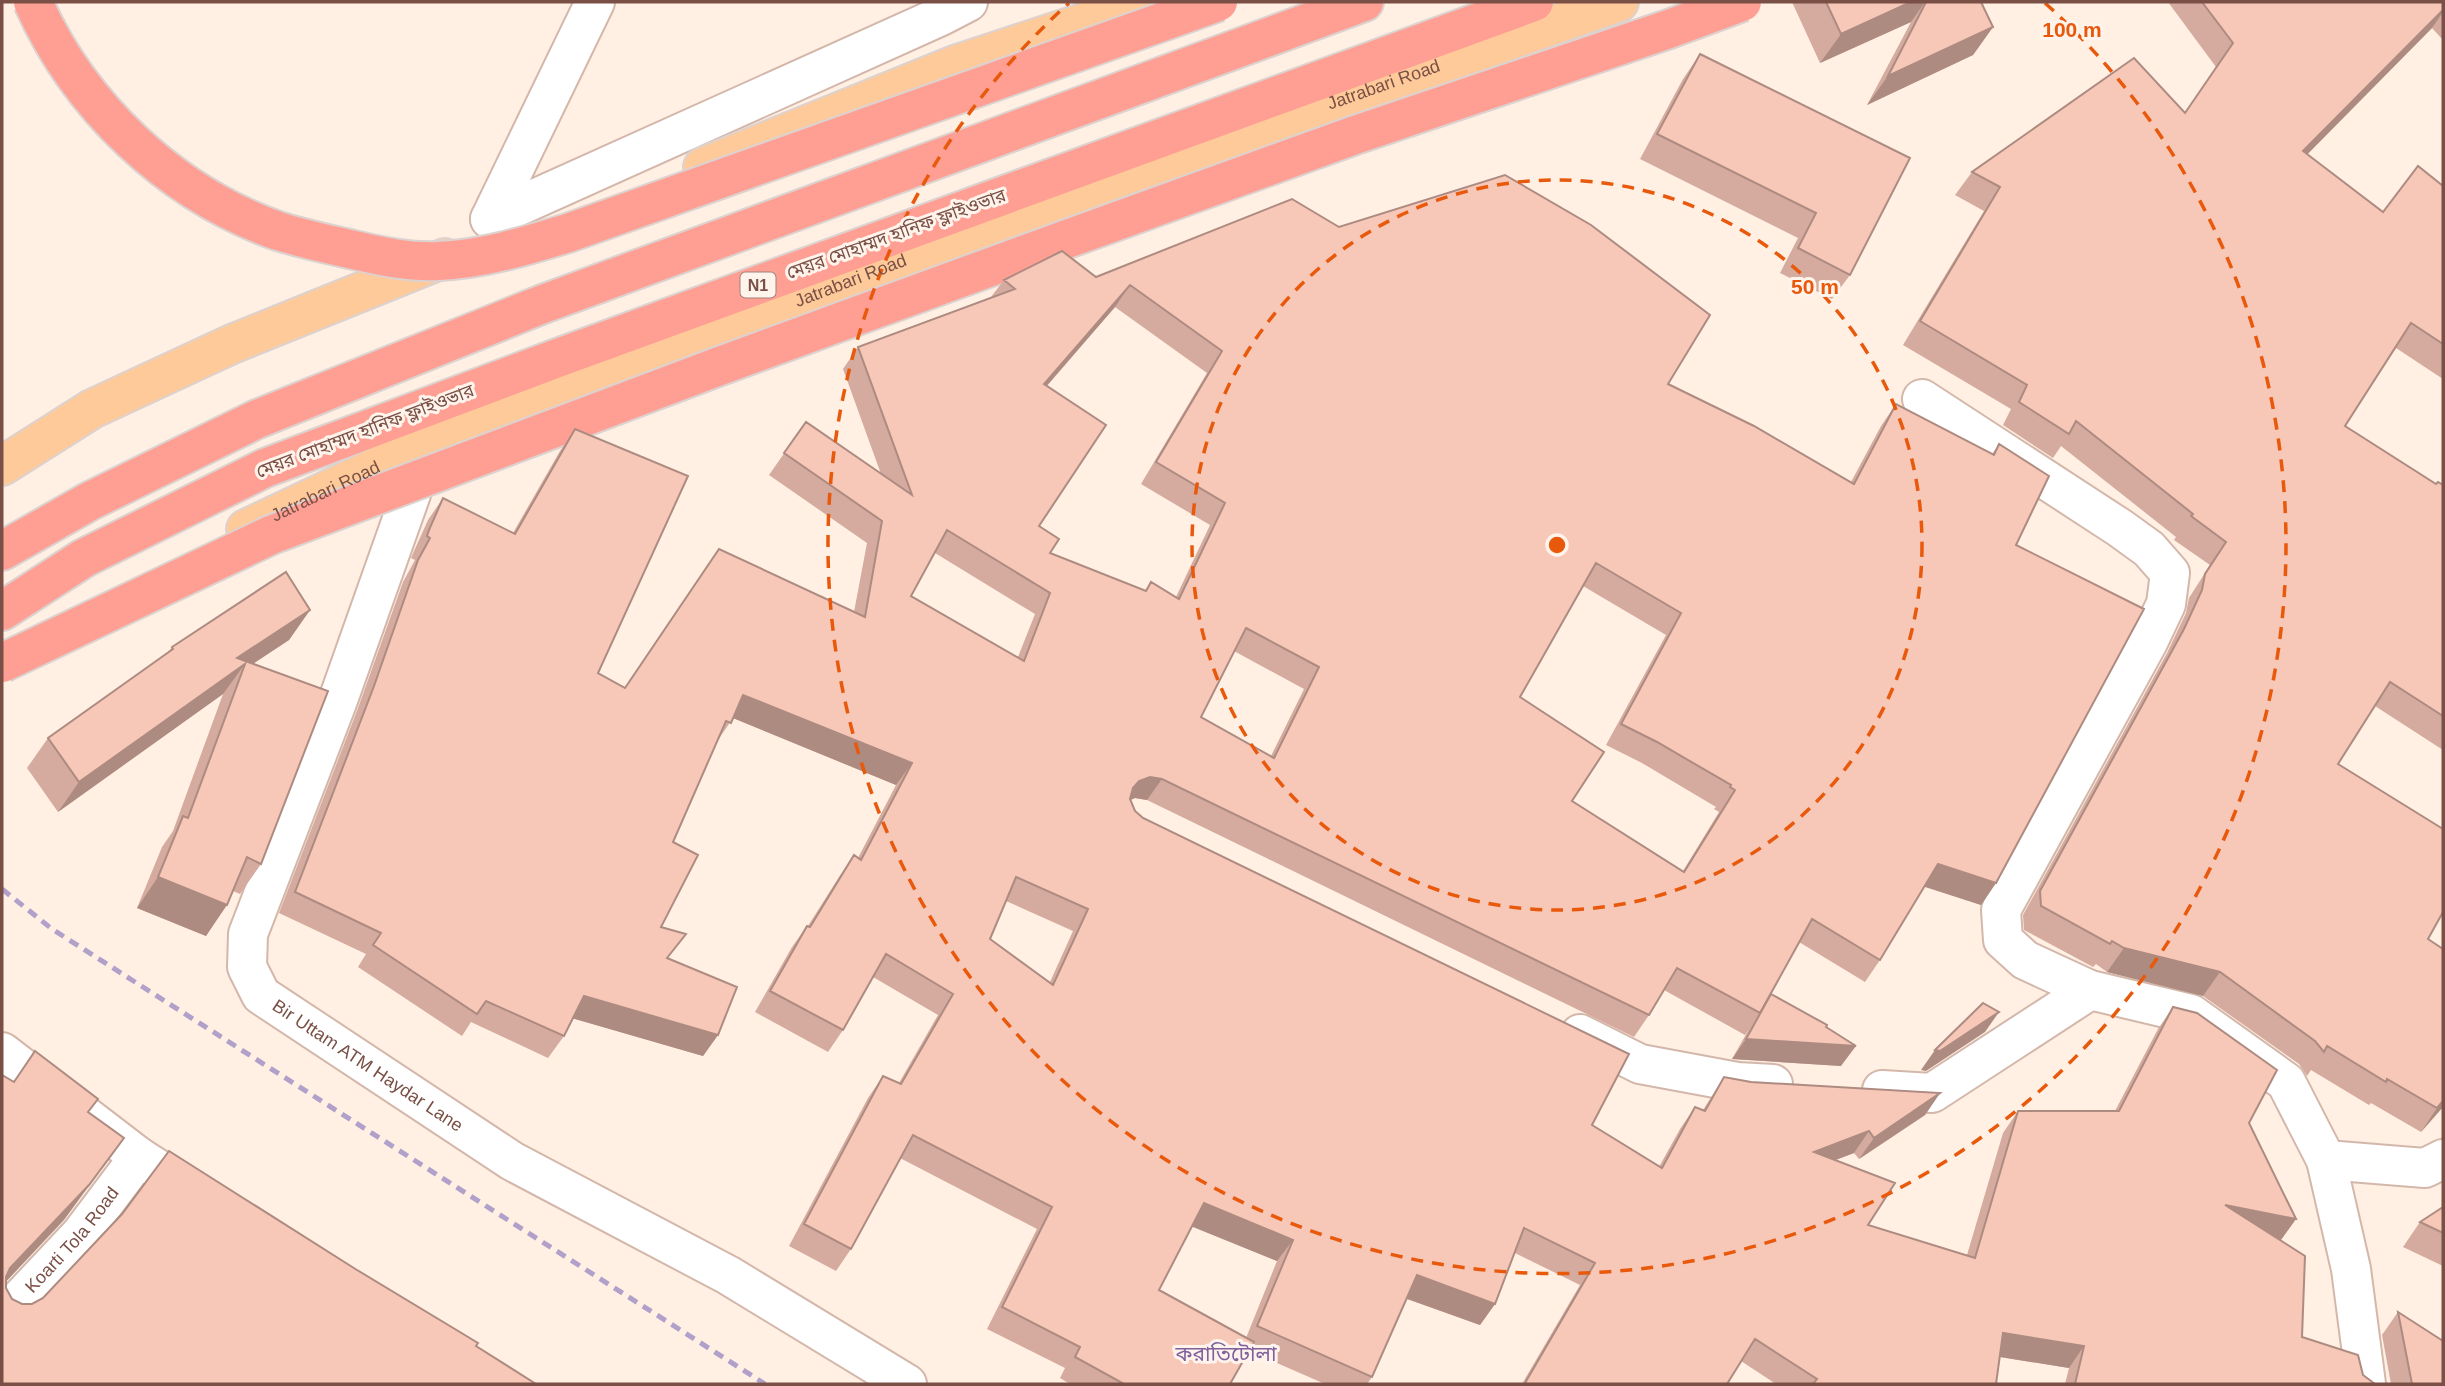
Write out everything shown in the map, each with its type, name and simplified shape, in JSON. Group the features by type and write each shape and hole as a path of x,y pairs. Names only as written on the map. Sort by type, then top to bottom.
{"highway":[{"path":"33,2 41,21 89,94 121,132 178,179 238,214 279,231 394,259 439,261 509,251 568,233 1218,2"},
{"path":"2,551 90,501 255,420 556,299 1364,2"},
{"name":"মেয়র মোহাম্মদ হানিফ ফ্লাইওভার","path":"2,611 84,558 265,468 581,349 1534,2"},
{"path":"2,663 284,530 1224,182 1742,2"}],"main road":[{"path":"2,466 92,409 232,344 479,244 637,193 956,65 1146,2"},
{"name":"Jatrabari Road","path":"2,678 133,581 425,444 1112,180 1619,2"}],"street":[{"path":"595,2 490,219 954,9 956,65"},
{"path":"1922,398 2120,528 2149,549 2170,573 2166,604 2148,642 2001,910 2003,940 2025,960 2090,990 2191,1014 2286,1082 2326,1160 2351,1269 2366,1384"},
{"name":"Bir Uttam ATM Haydar Lane","path":"425,444 411,494 338,700 248,934 247,967 261,995 512,1161 728,1275 907,1384"},
{"path":"1849,1088 1932,1093 2090,990"},
{"path":"1552,1021 1640,1064 1737,1082 1807,1086"},
{"path":"2,1052 139,1157 230,1215"},
{"name":"Koarti Tola Road","path":"2,1318 81,1234 139,1157"},
{"path":"2326,1160 2425,1168 2443,1158"}],"building":[{"path":"1826,2 1911,2 1841,34"},
{"path":"1926,2 1981,2 1993,27 1888,76"},
{"path":"2202,2 2443,2 2443,10 2303,151 2383,212 2418,166 2443,186 2443,344 2411,323 2345,426 2436,484 2438,482 2443,485 2443,716 2390,682 2338,764 2443,829 2443,912 2428,939 2443,949 2443,1101 2437,1108 2387,1079 2386,1082 2327,1046 2324,1052 2315,1041 2220,972 2124,948 2112,941 2110,944 2041,906 2040,891 2184,629 2202,590 2205,574 2226,542 2076,421 2069,434 2019,402 2027,385 1920,321 2000,187 1972,172 2134,58 2185,113 2233,43"},
{"path":"1700,54 1910,158 1850,275 1798,248 1816,213 1657,134"},
{"path":"1505,175 1591,225 1710,315 1668,384 1754,426 1854,484 1896,404 1994,455 1999,444 2049,476 2016,545 2144,609 1996,883 1938,864 1880,960 1812,919 1760,1013 1677,968 1649,1015 1162,779 1150,777 1139,781 1133,788 1130,799 1135,811 1143,818 1629,1054 1592,1125 1662,1168 1695,1107 1705,1111 1724,1077 1751,1082 1940,1093 1874,1138 1869,1131 1814,1152 1895,1183 1868,1225 1975,1258 2018,1111 2119,1111 2173,1007 2197,1013 2277,1070 2249,1123 2296,1219 2225,1205 2305,1256 2302,1337 2358,1355 2363,1375 2375,1384 2075,1384 2084,1346 2003,1333 1996,1384 1813,1384 1817,1379 1755,1339 1727,1384 1527,1384 1525,1383 1595,1263 1524,1228 1495,1304 1417,1275 1372,1377 1257,1326 1293,1240 1204,1203 1159,1290 1254,1342 1230,1384 1124,1384 1075,1357 1080,1347 1002,1307 1052,1207 913,1135 851,1249 804,1224 883,1076 901,1084 953,994 886,954 843,1030 770,991 807,926 810,927 854,855 861,860 912,763 743,695 731,723 726,721 673,842 698,855 661,927 686,934 667,958 737,987 718,1035 584,996 564,1036 486,1001 477,1014 373,945 381,933 295,892 443,498 515,534 575,429 688,476 598,673 625,688 719,549 865,617 882,521 784,453 806,422 912,495 858,347 1015,289 1004,280 1062,251 1096,277 1292,199 1339,227","holes":["1130,285 1222,351 1156,462 1225,503 1179,599 1151,582 1146,591 1050,553 1059,539 1039,526 1106,425 1044,384","947,530 1050,593 1024,661 911,596","1596,563 1681,613 1621,724 1657,742 1731,785 1735,790 1684,872 1572,801 1604,752 1520,697","1246,628 1319,667 1274,758 1201,717","1016,877 1088,909 1053,985 990,939"]},
{"path":"286,572 310,610 237,658 328,691 261,864 247,857 227,905 158,877 183,816 188,818 245,664 79,782 48,738 173,649 172,647"},
{"path":"1771,994 1827,1025 1826,1027 1856,1046 1746,1039"},
{"path":"1983,1003 1999,1012 1940,1051 1935,1050"},
{"path":"35,1051 98,1099 88,1112 124,1138 89,1185 10,1268 6,1277 6,1288 12,1299 22,1304 32,1304 43,1298 122,1214 169,1151 478,1343 476,1346 536,1384 2,1384 2,1075 14,1082"},
{"path":"2443,1207 2443,1233 2420,1222"},
{"path":"2398,1312 2443,1341 2443,1384 2412,1384"}],"railway":[{"path":"2,889 52,929 765,1384"}],"district":[{"name":"করাতিটোলা","path":"1226,1354"}]}
